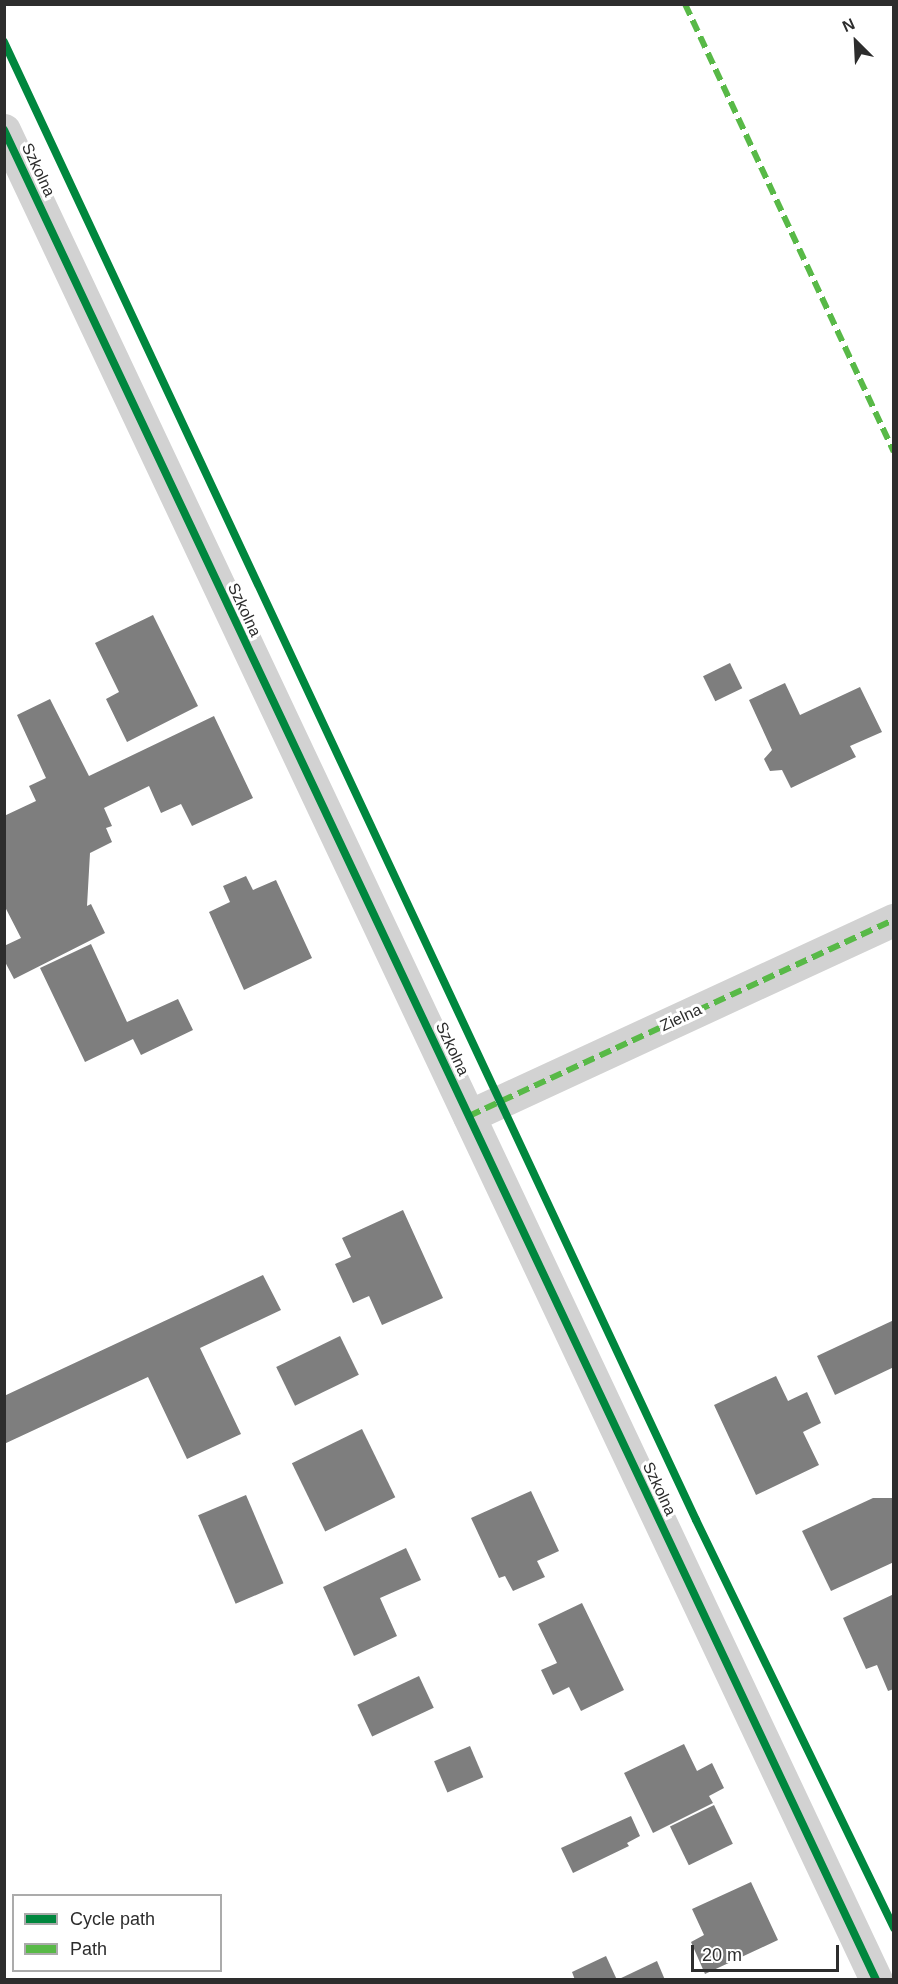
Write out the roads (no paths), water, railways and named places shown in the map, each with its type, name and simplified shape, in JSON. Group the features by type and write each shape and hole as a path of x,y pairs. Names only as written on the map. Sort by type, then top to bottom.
{"street":[{"name":"Szkolna","path":"4,130 876,1980"},
{"name":"Zielna","path":"469,1116 894,920"}]}
